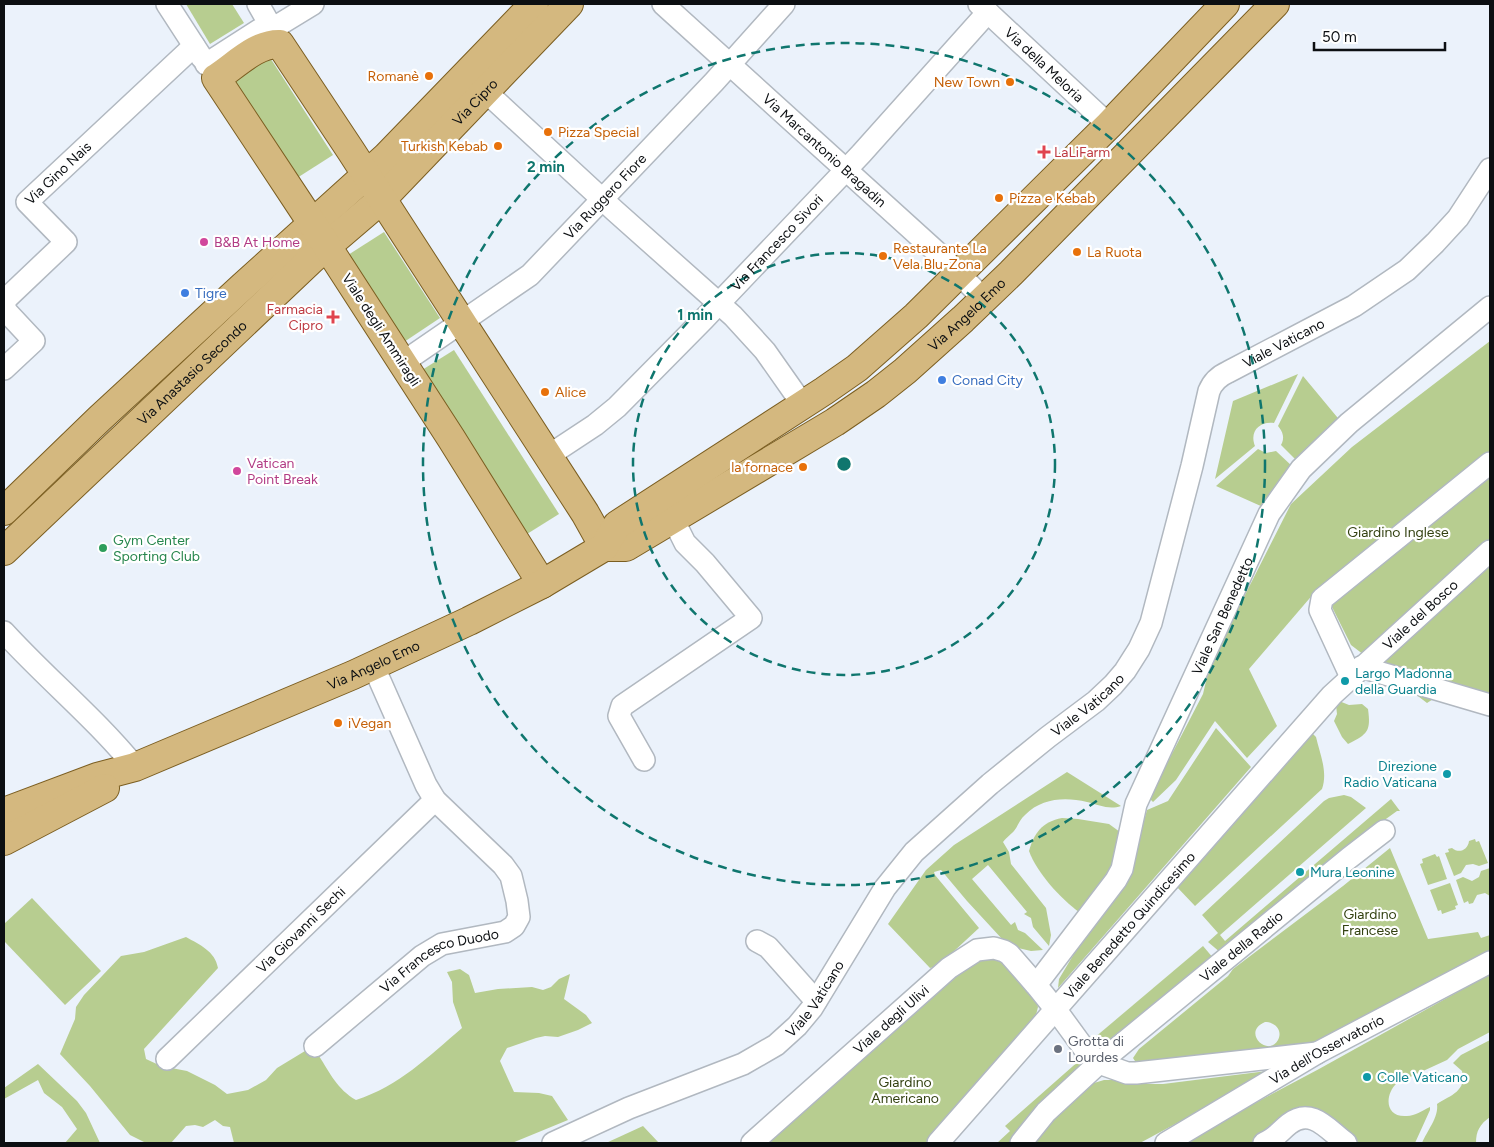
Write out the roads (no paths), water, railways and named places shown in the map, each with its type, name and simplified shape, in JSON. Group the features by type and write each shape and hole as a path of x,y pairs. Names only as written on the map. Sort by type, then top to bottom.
{"main road":[{"name":"Via Cipro","path":"366,175 534,4"},
{"name":"Via Cipro","path":"382,198 569,4"},
{"name":"Via Angelo Emo","path":"4,812 89,779 135,768 373,666 470,621 542,584 604,547 617,525 803,405 857,368 887,343 1031,204 1226,4"},
{"name":"Via Angelo Emo","path":"604,547 626,547 827,426 876,394 906,371 1011,273 1275,4"},
{"path":"211,71 257,50 270,43 276,36 585,513 604,547"},
{"name":"Viale degli Ammiragli","path":"211,71 451,438 542,584"},
{"name":"Via Anastasio Secondo","path":"4,511 100,419 366,175"},
{"name":"Via Anastasio Secondo","path":"4,551 327,246 382,198"},
{"name":"Via Angelo Emo","path":"4,841 92,795 135,768"}],"street":[{"name":"Viale degli Ammiragli","path":"167,4 211,71"},
{"path":"258,4 276,36 313,4"},
{"name":"Via Marcantonio Bragadin","path":"663,4 847,169 959,273 984,299"},
{"name":"Via Ruggero Fiore","path":"402,363 530,275 730,64 784,4"},
{"name":"Via della Meloria","path":"983,8 1108,125"},
{"name":"Via Francesco Sivori","path":"548,456 595,425 616,407 720,303 847,169 983,8"},
{"name":"Via Gino Nais","path":"4,369 34,341 5,310 5,300 66,242 27,202 194,46"},
{"path":"486,92 602,199 720,303 765,351 803,405"},
{"name":"Viale Vaticano","path":"553,1143 629,1108 761,1055 786,1036 807,1014 885,888 914,852 1012,766 1113,685 1139,650 1151,623 1192,466 1209,391 1214,383 1222,375 1354,306 1401,274 1449,228 1490,169"},
{"name":"Viale San Benedetto","path":"1036,985 1116,880 1122,869 1136,804 1269,514 1301,469 1349,423 1490,307"},
{"path":"1486,470 1322,599 1320,610 1356,672 1490,705"},
{"path":"644,760 619,716 622,706 751,618 705,563 685,543 673,519 676,487"},
{"name":"Viale del Bosco","path":"1321,706 1490,551"},
{"path":"4,632 121,750 135,768"},
{"name":"Via Francesco Duodo","path":"314,1046 422,956 442,944 505,932 514,926 519,917 510,876 503,865 435,800 426,785 373,666"},
{"name":"Viale Benedetto Quindicesimo","path":"938,1143 1321,706"},
{"name":"Via Giovanni Sechi","path":"167,1059 435,800"},
{"name":"Viale della Radio","path":"1021,1143 1046,1112 1099,1063 1384,830"},
{"path":"756,941 768,947 816,1001"},
{"name":"Viale degli Ulivi","path":"752,1143 949,968 970,953 985,948 994,948 1009,954 1056,1010 1083,1047 1099,1063"},
{"name":"Via dell'Osservatorio","path":"1166,1143 1317,1053 1490,962"},
{"path":"1099,1063 1127,1073 1136,1073 1317,1053"},
{"path":"1264,1143 1274,1140 1295,1120 1306,1118 1316,1120 1327,1126 1346,1143"}],"place":[{"name":"Romanè","path":"429,76"},
{"name":"New Town","path":"1010,82"},
{"name":"Pizza Special","path":"548,132"},
{"name":"Turkish Kebab","path":"498,146"},
{"name":"LaLiFarm","path":"1044,152"},
{"name":"Pizza e Kebab","path":"999,198"},
{"name":"B&B At Home","path":"204,242"},
{"name":"La Ruota","path":"1077,252"},
{"name":"Restaurante La Vela Blu-Zona","path":"883,256"},
{"name":"Tigre","path":"185,293"},
{"name":"Farmacia Cipro","path":"333,317"},
{"name":"Conad City","path":"942,380"},
{"name":"Alice","path":"545,392"},
{"name":"la fornace","path":"803,467"},
{"name":"Vatican Point Break","path":"237,471"},
{"name":"Gym Center Sporting Club","path":"103,548"},
{"name":"Largo Madonna della Guardia","path":"1345,681"},
{"name":"iVegan","path":"338,723"},
{"name":"Direzione Radio Vaticana","path":"1447,774"},
{"name":"Mura Leonine","path":"1300,872"},
{"name":"Grotta di Lourdes","path":"1058,1049"},
{"name":"Colle Vaticano","path":"1367,1077"}],"park label":[{"name":"Giardino Inglese","path":"1398,532"},
{"name":"Giardino Francese","path":"1370,922"},
{"name":"Giardino Americano","path":"905,1090"}]}
